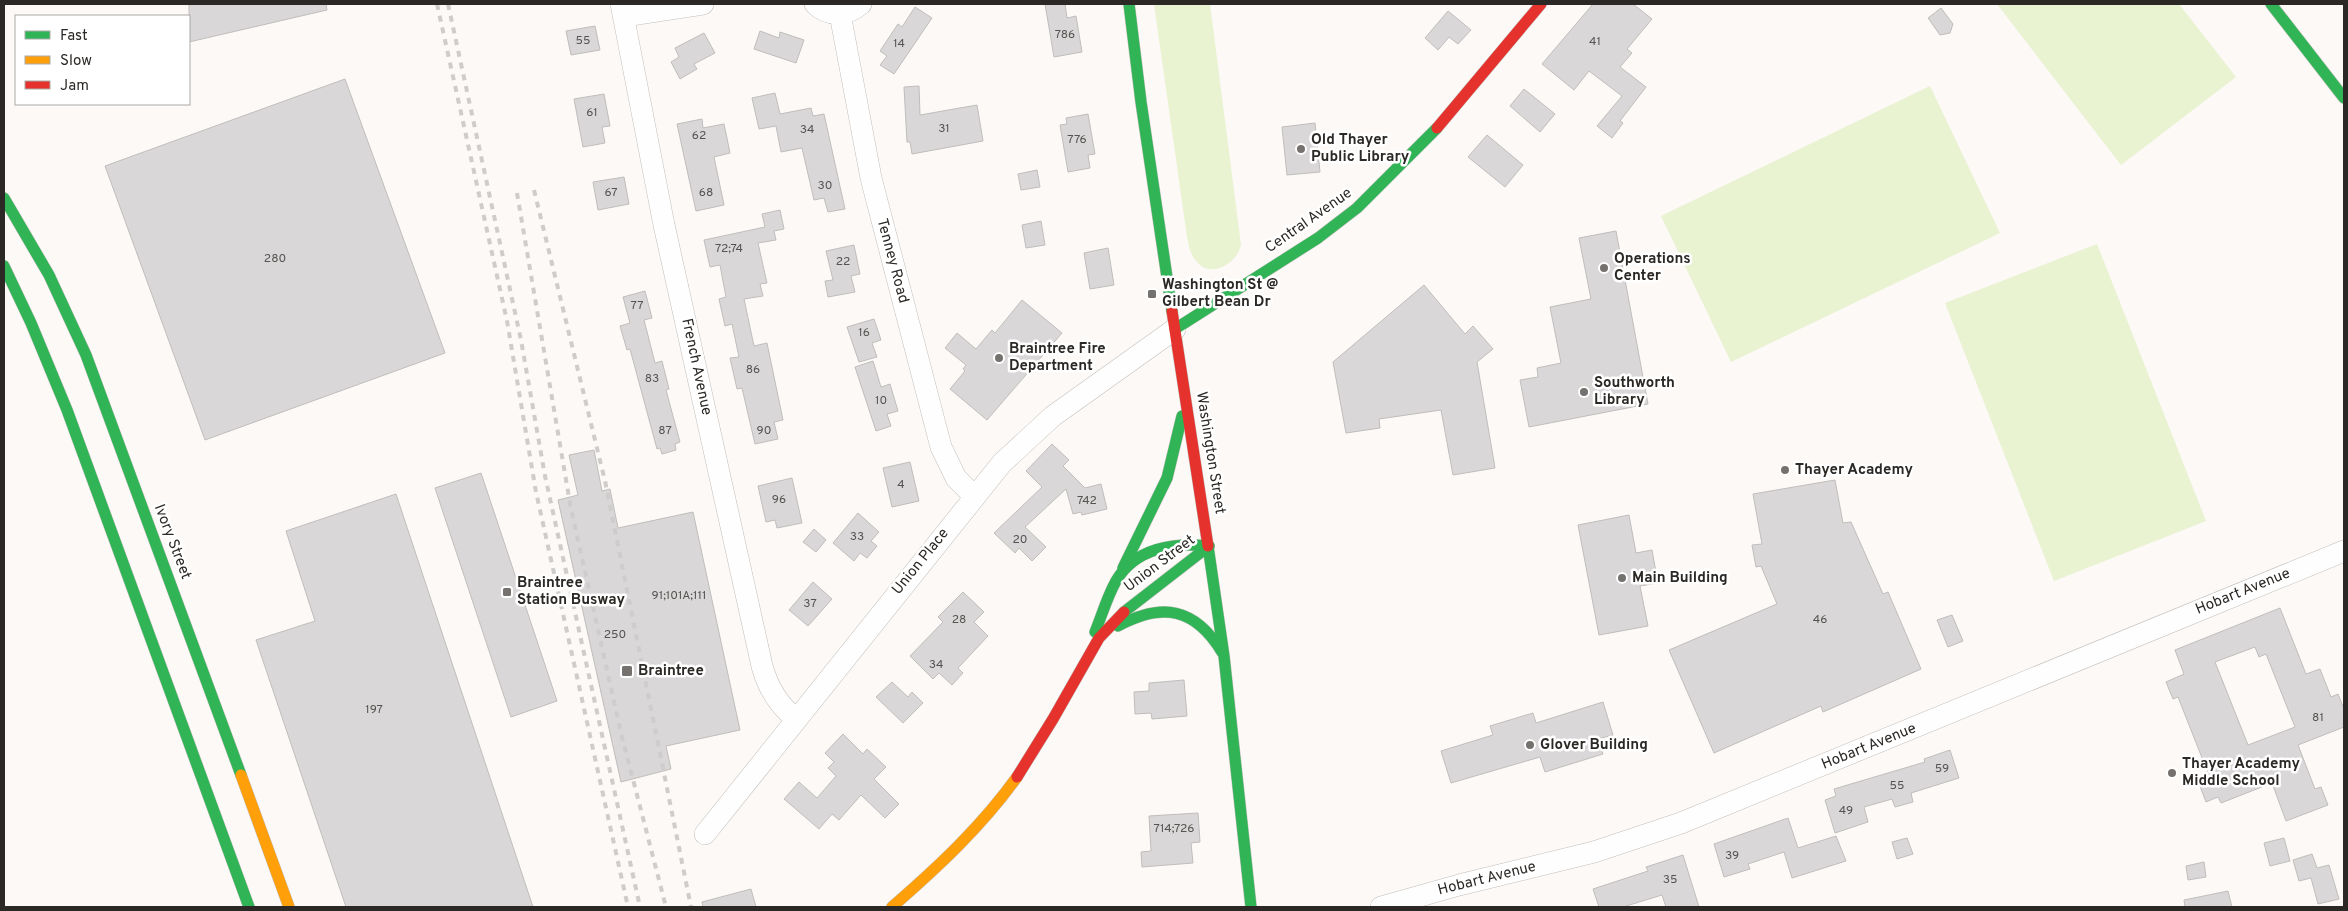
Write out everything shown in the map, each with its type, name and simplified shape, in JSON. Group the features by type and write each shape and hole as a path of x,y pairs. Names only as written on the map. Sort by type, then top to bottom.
{"main road":[{"name":"Washington Street","path":"1129,4 1141,102 1224,656 1251,907"},
{"name":"Central Avenue","path":"1176,329 1343,220 1372,194 1448,116 1541,4"},
{"path":"2271,4 2344,98"},
{"name":"Ivory Street","path":"4,198 52,279 82,346 178,600 289,907"},
{"path":"4,266 33,325 56,382 126,568 249,907"},
{"path":"1119,576 1167,478 1176,446 1186,394"},
{"name":"Union Street","path":"1075,680 1119,576 1136,560 1158,548 1184,544 1209,546"},
{"name":"Union Street","path":"892,907 941,863 1001,798 1046,731 1099,638 1118,616 1209,546"},
{"path":"1075,680 1112,630 1137,617 1161,611 1183,614 1203,625 1211,633 1224,656"},
{"path":"268,881 279,907"},
{"path":"249,907 247,892 250,884"}],"street":[{"path":"623,10 703,4"},
{"path":"815,4 827,12 840,14 849,12 862,4"},
{"name":"French Avenue","path":"623,10 664,225 762,666 770,689 782,706 796,719"},
{"name":"Tenney Road","path":"840,14 871,178 940,447 956,478 974,496"},
{"name":"Union Place","path":"705,834 1002,463 1033,432 1072,402 1176,329"},
{"name":"Hobart Avenue","path":"1381,907 1459,885 1586,855 1681,823 2344,551"}],"green space":[{"path":"1154,4 1210,4 1241,245 1235,258 1223,267 1216,269 1203,267 1197,262 1189,247"},
{"path":"1997,4 2179,4 2236,77 2121,165"},
{"path":"1930,86 2000,233 1731,362 1661,216"},
{"path":"2097,244 2206,521 2054,581 1945,303"}],"building":[{"path":"189,4 326,4 327,10 190,42"},
{"path":"1045,4 1065,4 1067,18 1076,16 1082,52 1054,57"},
{"path":"1593,4 1633,4 1652,19 1627,49 1632,53 1620,67 1646,87 1620,121 1623,123 1612,138 1597,126 1622,96 1589,71 1574,90 1542,64"},
{"path":"915,7 932,18 894,74 880,65 887,56 880,51 898,24 902,27"},
{"path":"1941,8 1953,24 1950,33 1940,35 1928,18"},
{"path":"1448,11 1471,30 1458,44 1449,37 1438,50 1425,38"},
{"path":"595,26 600,50 571,55 566,31"},
{"path":"760,31 779,38 780,32 804,40 796,63 754,49"},
{"path":"704,33 715,53 694,64 697,69 680,79 671,62 679,57 675,48"},
{"path":"345,79 445,353 205,440 105,166"},
{"path":"919,86 920,115 977,105 983,141 912,154 910,142 907,142 904,87"},
{"path":"1524,89 1555,114 1540,132 1510,106"},
{"path":"775,93 780,114 811,108 813,116 824,114 845,209 828,212 824,198 814,200 802,148 781,152 776,126 759,129 752,98"},
{"path":"604,94 610,126 602,127 605,143 583,147 574,99"},
{"path":"1088,114 1095,154 1088,155 1090,168 1068,172 1060,125 1067,124 1066,118"},
{"path":"702,119 703,128 724,124 730,153 714,157 724,205 696,211 677,124"},
{"name":"Old Thayer Public Library","path":"1315,123 1320,172 1287,175 1282,127"},
{"path":"1487,135 1523,165 1505,187 1468,157"},
{"path":"1037,170 1040,187 1021,190 1018,174"},
{"path":"624,177 629,204 598,210 593,182"},
{"path":"780,210 784,229 774,231 776,240 758,243 767,283 760,284 763,296 744,299 754,346 767,343 783,420 774,422 778,439 755,444 742,388 737,389 730,358 739,357 732,324 725,326 719,299 726,297 720,265 710,267 704,240 765,227 762,214"},
{"path":"1041,221 1045,245 1026,248 1022,225"},
{"path":"1616,231 1648,404 1529,427 1520,380 1538,377 1537,368 1561,363 1550,307 1591,299 1579,238"},
{"path":"854,245 860,274 851,276 855,292 828,297 825,281 833,280 826,251"},
{"path":"1108,248 1114,285 1090,289 1084,253"},
{"path":"1424,285 1465,334 1473,326 1493,349 1477,362 1495,468 1453,475 1441,410 1379,419 1380,428 1346,433 1333,362"},
{"path":"645,291 652,318 644,320 655,363 662,361 669,389 666,390 680,442 675,444 676,450 662,454 660,448 657,449 630,349 627,350 620,326 630,323 623,297"},
{"name":"Braintree Fire Department","path":"1022,300 1062,333 987,420 950,389 965,371 963,369 966,365 945,348 957,333 976,349 992,330 995,333"},
{"path":"874,319 881,340 872,343 877,357 859,362 847,327"},
{"path":"873,361 881,387 890,384 898,411 887,414 891,426 876,431 855,367"},
{"path":"1052,444 1069,460 1063,466 1085,488 1101,484 1107,509 1082,515 1081,512 1073,514 1066,489 1025,527 1046,547 1032,561 1019,548 1015,553 994,533 1042,487 1026,471"},
{"path":"594,450 602,491 610,489 618,528 693,512 740,730 666,746 671,769 621,782 558,500 578,495 569,455"},
{"path":"910,462 919,501 892,507 883,468"},
{"path":"481,473 557,701 511,717 435,488"},
{"path":"792,478 802,523 777,528 775,520 766,522 758,486"},
{"path":"1835,480 1843,523 1851,522 1883,594 1888,592 1921,669 1823,712 1821,706 1714,753 1669,650 1777,604 1761,566 1756,567 1752,545 1762,544 1753,494"},
{"path":"396,494 533,907 346,907 256,640 315,621 286,531"},
{"path":"858,513 879,532 871,541 877,546 867,558 860,553 854,561 833,543"},
{"name":"Main Building","path":"1629,515 1636,553 1652,550 1658,583 1640,586 1648,626 1599,635 1578,525"},
{"path":"814,529 826,540 816,552 803,542"},
{"path":"813,582 832,599 808,626 789,610"},
{"path":"963,592 984,612 974,622 988,636 958,668 963,673 952,685 939,673 933,679 910,656 943,622 938,617"},
{"path":"2280,608 2306,674 2320,669 2331,697 2338,694 2344,709 2344,727 2298,745 2315,789 2321,787 2328,805 2286,821 2272,783 2221,803 2218,797 2206,802 2197,778 2208,773 2178,697 2173,699 2166,682 2184,674 2175,650","holes":["2255,647 2259,657 2266,654 2295,727 2248,745 2215,662"]},
{"path":"1952,615 1963,641 1948,647 1937,620"},
{"path":"1184,680 1187,716 1152,719 1151,713 1135,714 1134,692 1149,691 1149,683"},
{"path":"892,682 908,697 912,692 923,703 903,723 876,697"},
{"name":"Glover Building","path":"1603,702 1613,735 1598,739 1603,754 1545,772 1540,757 1451,783 1441,751 1493,735 1490,726 1533,713 1536,723"},
{"path":"843,734 863,754 867,749 886,767 874,779 899,804 885,818 861,795 839,820 832,814 819,829 784,799 799,782 817,798 836,776 828,768 834,762 825,753"},
{"path":"1950,750 1959,778 1911,793 1913,802 1895,807 1892,799 1864,807 1868,822 1835,833 1825,800 1836,796 1834,789 1925,762 1924,759"},
{"path":"1198,813 1200,842 1191,843 1193,863 1142,867 1141,852 1151,851 1149,816"},
{"path":"1788,818 1798,848 1836,836 1846,861 1792,878 1784,852 1748,864 1750,869 1724,877 1714,844"},
{"path":"1907,838 1913,854 1897,859 1892,842"},
{"path":"2284,838 2290,861 2270,866 2264,843"},
{"path":"2312,854 2317,868 2329,865 2339,899 2318,904 2311,878 2299,881 2293,860"},
{"path":"1683,855 1699,907 1666,907 1662,895 1623,907 1599,907 1593,889 1648,871 1646,867"},
{"path":"2204,862 2206,877 2188,880 2186,866"},
{"path":"751,889 756,907 703,907 702,902"},
{"path":"2228,891 2232,907 2185,907 2184,900"}],"railway":[{"path":"437,4 507,321 536,492 628,907"},
{"path":"448,4 521,340 545,476 640,907"},
{"path":"534,190 605,481 691,907"},
{"path":"517,193 571,509 622,737 666,907"}],"traffic: fast":[{"path":"1129,4 1141,102 1172,311"},
{"path":"2271,4 2344,98"},
{"path":"1175,329 1318,238 1357,208 1437,128"},
{"path":"4,198 49,275 86,355 241,775"},
{"path":"4,266 31,323 67,410 249,907"},
{"path":"1123,568 1167,478 1182,416"},
{"path":"1095,632 1116,581 1134,561 1145,554 1169,547 1182,545 1209,546"},
{"path":"1208,546 1224,656 1251,907"},
{"path":"1124,612 1209,546"},
{"path":"1118,626 1134,618 1149,614 1164,612 1177,614 1189,618 1201,626 1212,637 1222,652"}],"traffic: slow":[{"path":"241,775 289,907"},
{"path":"892,907 959,845 1017,777"}],"traffic: jam":[{"path":"1437,128 1541,4"},
{"path":"1172,311 1208,546"},
{"path":"1017,777 1053,719 1099,638 1124,612"}],"place":[{"name":"Old Thayer Public Library","path":"1301,149"},
{"name":"Operations Center","path":"1604,268"},
{"name":"Washington St @ Gilbert Bean Dr","path":"1152,294"},
{"name":"Braintree Fire Department","path":"999,358"},
{"name":"Southworth Library","path":"1584,392"},
{"name":"Thayer Academy","path":"1785,470"},
{"name":"Main Building","path":"1622,578"},
{"name":"Braintree Station Busway","path":"507,592"},
{"name":"Braintree","path":"627,671"},
{"name":"Glover Building","path":"1530,745"},
{"name":"Thayer Academy Middle School","path":"2172,773"}]}
